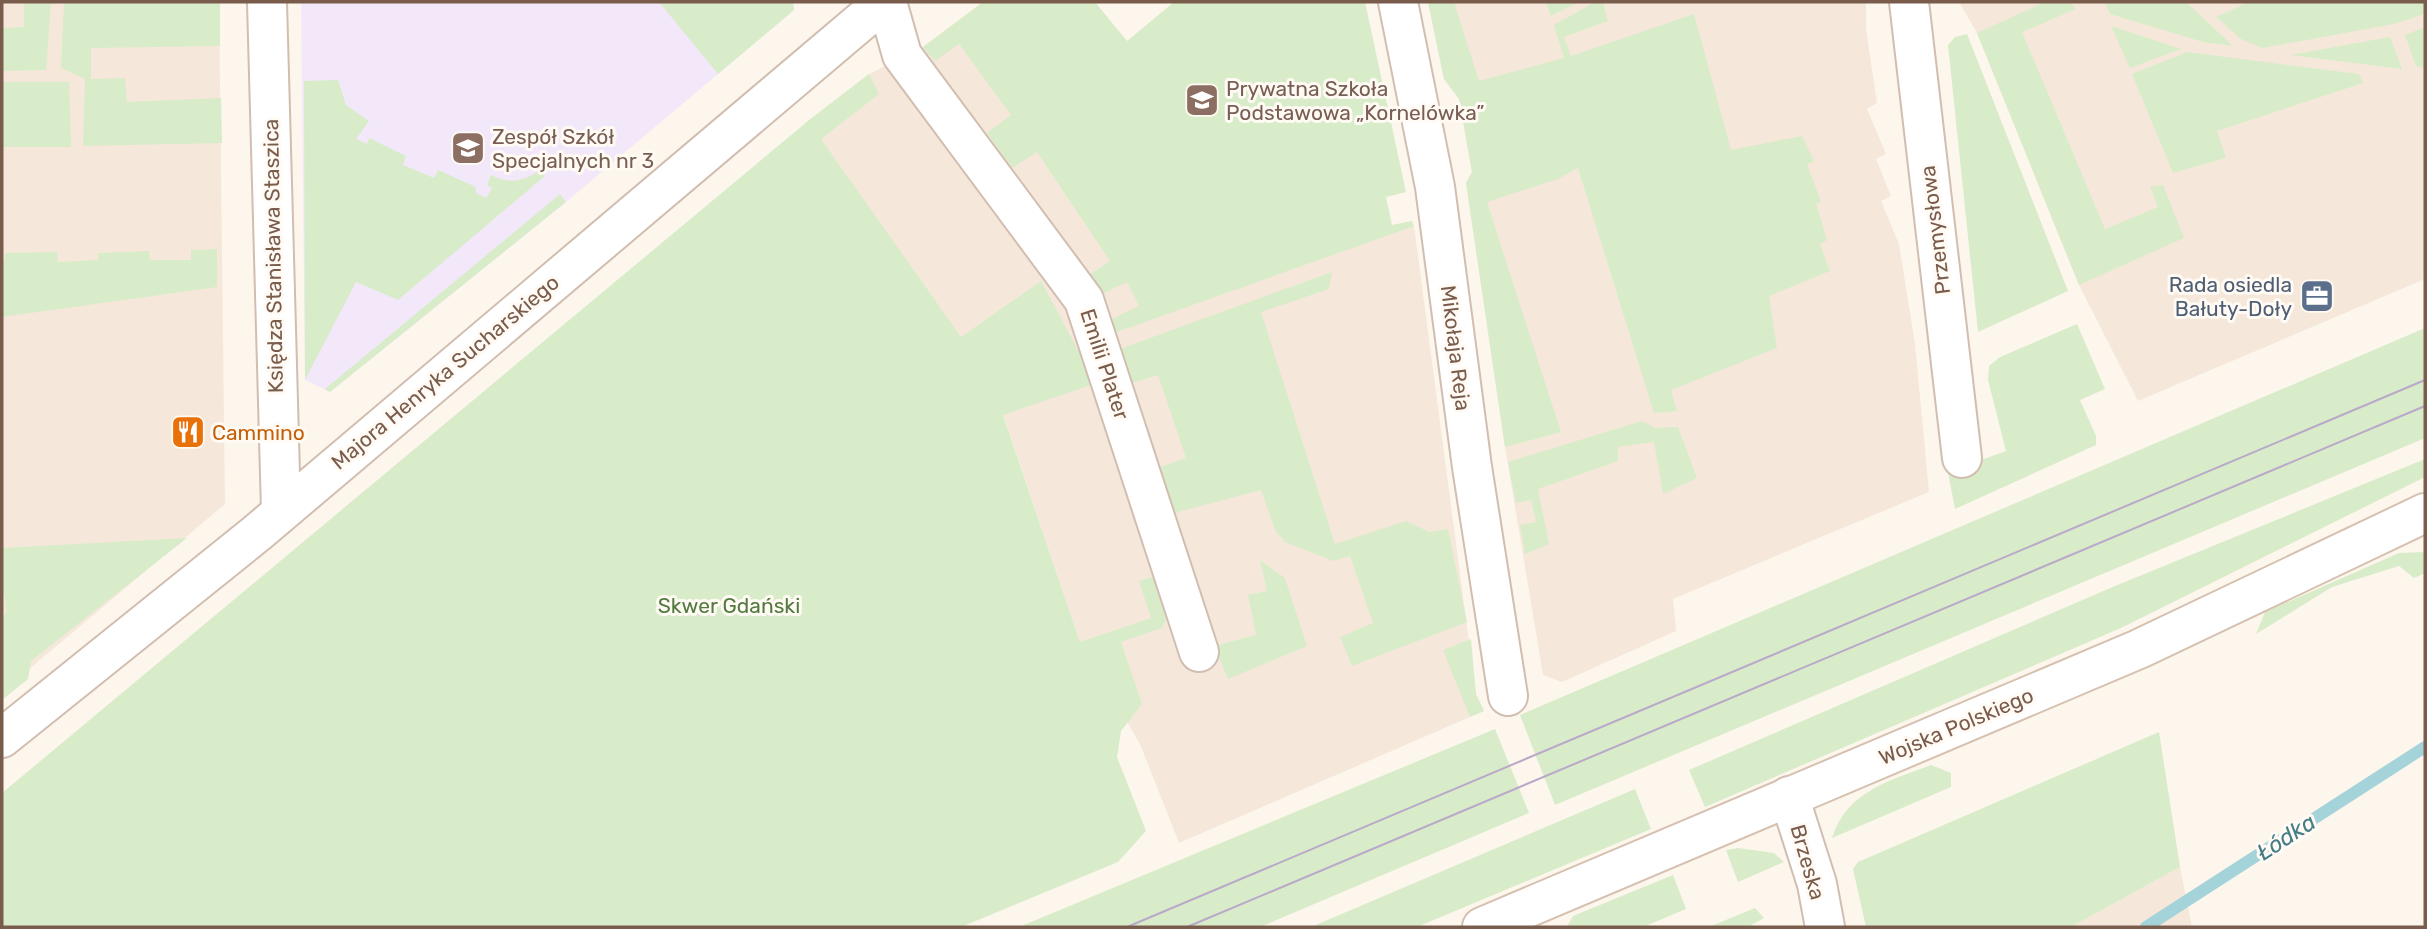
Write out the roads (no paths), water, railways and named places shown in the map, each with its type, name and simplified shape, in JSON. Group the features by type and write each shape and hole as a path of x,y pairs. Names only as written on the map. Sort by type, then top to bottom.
{"street":[{"name":"Księdza Stanisława Staszica","path":"267,2 281,511"},
{"name":"Majora Henryka Sucharskiego","path":"2,738 281,511 886,2"},
{"name":"Emilii Plater","path":"886,2 895,42 902,55 1084,300 1199,652"},
{"name":"Mikołaja Reja","path":"1398,2 1435,187 1472,467 1507,696"},
{"name":"Przemysłowa","path":"1909,2 1962,458"},
{"name":"Wojska Polskiego","path":"1482,927 2139,649 2425,513"},
{"name":"Brzeska","path":"1789,796 1817,884 1825,927"}],"waterway":[{"name":"Łódka","path":"2146,927 2425,747"}],"tram line":[{"path":"1127,927 2425,380"},
{"path":"1187,927 2425,406"}],"place":[{"name":"Prywatna Szkoła Podstawowa „Kornelówka”","path":"1202,100"},
{"name":"Zespół Szkół Specjalnych nr 3","path":"468,148"},
{"name":"Rada osiedla Bałuty-Doły","path":"2317,296"},
{"name":"Cammino","path":"188,432"}],"park label":[{"name":"Skwer Gdański","path":"729,605"}]}
